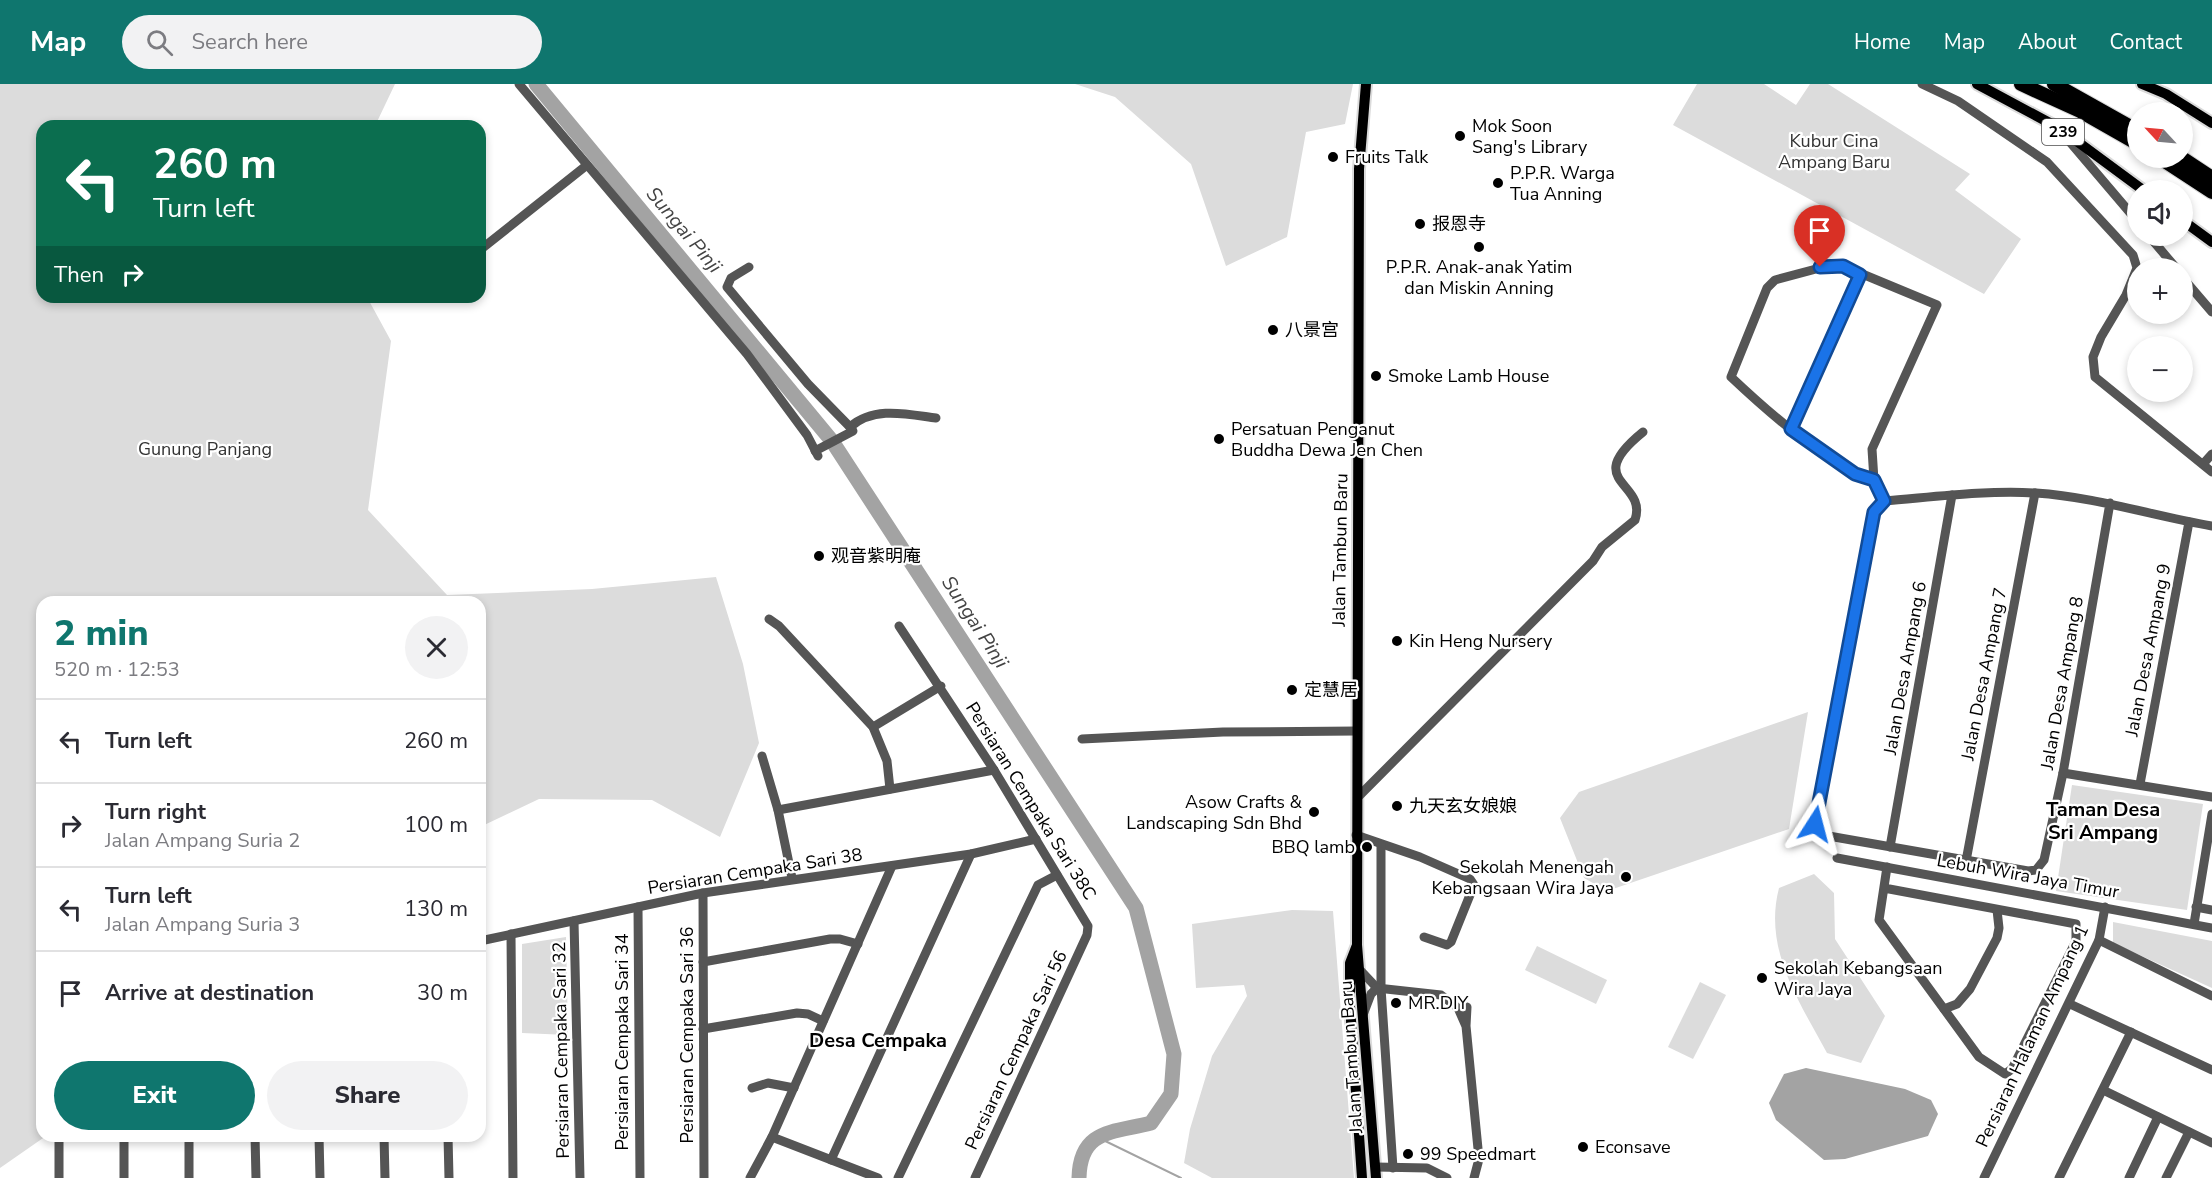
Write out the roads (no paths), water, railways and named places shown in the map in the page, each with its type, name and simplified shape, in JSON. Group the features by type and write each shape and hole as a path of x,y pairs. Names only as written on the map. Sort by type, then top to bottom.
{"highway":[{"path":"2021,84 2080,111 2127,138"},
{"path":"2054,84 2127,124"},
{"path":"2193,165 2212,178"},
{"path":"2175,168 2212,192"}],"main road":[{"name":"Jalan Tambun Baru","path":"1366,84 1359,169 1358,797 1356,835 1357,945 1372,1175"},
{"name":"239","path":"1977,84 2059,128 2129,180"},
{"path":"2142,84 2166,94 2212,123"},
{"path":"2193,228 2212,242"},
{"name":"Jalan Tambun Baru","path":"1357,945 1350,963 1350,1006 1360,1131 1372,1175"}],"street":[{"path":"519,84 747,354 819,451 853,431 808,384 727,286 731,278 749,267"},
{"path":"1922,84 1958,100 2047,162 2133,255 2136,268 2126,295 2101,337 2093,357 2095,377 2212,472"},
{"path":"2059,128 2127,209"},
{"path":"486,245 587,165"},
{"path":"2157,246 2168,258"},
{"path":"1874,480 1855,474 1791,429 1731,377 1767,288 1775,280 1831,265 1843,266 1937,305 1872,449 1874,480 1884,501"},
{"path":"1791,429 1860,275"},
{"path":"2193,290 2212,312"},
{"path":"850,427 867,415 884,413 936,418"},
{"path":"1358,797 1593,561 1602,548 1635,520 1635,507 1616,474 1615,462 1623,448 1643,432"},
{"path":"2203,464 2212,454"},
{"path":"1966,861 1831,838 1818,831 1815,824 1874,512 1884,501 1952,495 2035,493 2110,503 2212,526"},
{"name":"Jalan Desa Ampang 7","path":"1966,861 2035,493"},
{"name":"Jalan Desa Ampang 6","path":"1890,847 1952,495"},
{"name":"Jalan Desa Ampang 8","path":"1966,861 2028,871 2040,867 2044,860 2063,773 2110,503"},
{"name":"Jalan Desa Ampang 9","path":"2140,784 2189,522"},
{"path":"770,619 873,727 887,762 890,789"},
{"name":"Persiaran Cempaka Sari 38C","path":"899,626 941,686 1036,839 1088,926 1087,935"},
{"path":"873,727 941,686"},
{"path":"1082,739 1223,732 1357,731"},
{"path":"762,756 778,810 792,878"},
{"path":"778,810 994,770"},
{"path":"2063,773 2212,797"},
{"path":"2193,924 2212,814"},
{"path":"1356,835 1420,856 1470,879 1474,885 1473,889 1451,942 1442,945 1425,938"},
{"name":"Persiaran Cempaka Sari 38","path":"486,940 703,893 792,878 971,854 1036,839"},
{"path":"1866,863 1869,843"},
{"path":"1381,845 1379,988 1393,1168"},
{"path":"831,1160 971,854"},
{"name":"Lebuh Wira Jaya Timur","path":"1837,858 2212,928"},
{"path":"750,1178 772,1137 892,866"},
{"path":"1884,888 2076,924 2076,941 2022,1051 2012,1069 2005,1074 1979,1057 1879,920 1887,867"},
{"path":"898,1178 1038,885 1057,875"},
{"name":"Persiaran Cempaka Sari 36","path":"703,893 704,1178"},
{"name":"Persiaran Cempaka Sari 34","path":"638,907 640,1178"},
{"name":"Persiaran Halaman Ampang 1","path":"1984,1178 2070,1004 2098,940 2105,907"},
{"path":"2196,907 2212,910"},
{"path":"1944,1009 1957,1004 1970,989 1997,938 1999,928 1997,910"},
{"name":"Persiaran Cempaka Sari 32","path":"574,921 580,1178"},
{"path":"511,934 513,1178"},
{"name":"Persiaran Cempaka Sari 56","path":"975,1178 1087,935"},
{"path":"703,962 830,939 858,944"},
{"path":"2098,940 2212,996"},
{"path":"1360,970 1379,988 1441,995 1458,1008 1466,1026"},
{"path":"1363,1016 1367,1003 1379,988"},
{"path":"2070,1004 2212,1070"},
{"path":"1467,1007 1466,1026 1478,1147 1474,1178"},
{"path":"703,1029 797,1014 808,1014 823,1022"},
{"path":"2059,1178 2131,1032"},
{"path":"752,1088 768,1083 794,1088"},
{"path":"2103,1090 2212,1143"},
{"path":"2129,1178 2158,1117"},
{"path":"2166,1178 2189,1132"},
{"path":"772,1137 878,1178"},
{"path":"58,1142 59,1178"},
{"path":"124,1142 124,1178"},
{"path":"189,1142 189,1178"},
{"path":"255,1142 256,1178"},
{"path":"319,1142 320,1178"},
{"path":"384,1142 385,1178"},
{"path":"448,1142 449,1178"},
{"path":"1372,1175 1393,1168 1427,1168 1446,1178"},
{"path":"1372,1175 1387,1178"}],"waterway":[{"name":"Sungai Pinji","path":"536,84 832,441 1136,908 1174,1054 1171,1094 1151,1123 1112,1132 1092,1142 1085,1150 1079,1178"},
{"path":"1097,1137 1181,1178"}],"place":[{"name":"Mok Soon Sang's Library","path":"1460,136"},
{"name":"Fruits Talk","path":"1333,157"},
{"name":"P.P.R. Warga Tua Anning","path":"1498,183"},
{"name":"报恩寺","path":"1420,224"},
{"name":"P.P.R. Anak-anak Yatim dan Miskin Anning","path":"1479,247"},
{"name":"八景宫","path":"1273,330"},
{"name":"Smoke Lamb House","path":"1376,376"},
{"name":"Persatuan Penganut Buddha Dewa Jen Chen","path":"1219,439"},
{"name":"观音紫明庵","path":"819,556"},
{"name":"Kin Heng Nursery","path":"1397,641"},
{"name":"定慧居","path":"1292,690"},
{"name":"九天玄女娘娘","path":"1397,806"},
{"name":"Asow Crafts & Landscaping Sdn Bhd","path":"1314,812"},
{"name":"BBQ lamb","path":"1367,847"},
{"name":"Sekolah Menengah Kebangsaan Wira Jaya","path":"1626,877"},
{"name":"Sekolah Kebangsaan Wira Jaya","path":"1762,978"},
{"name":"MR.DIY","path":"1396,1003"},
{"name":"Econsave","path":"1583,1147"},
{"name":"99 Speedmart","path":"1408,1154"}],"district":[{"name":"Taman Desa Sri Ampang","path":"2103,820"},
{"name":"Desa Cempaka","path":"878,1040"}],"park label":[{"name":"Kubur Cina Ampang Baru","path":"1834,151"},
{"name":"Gunung Panjang","path":"205,449"}]}
